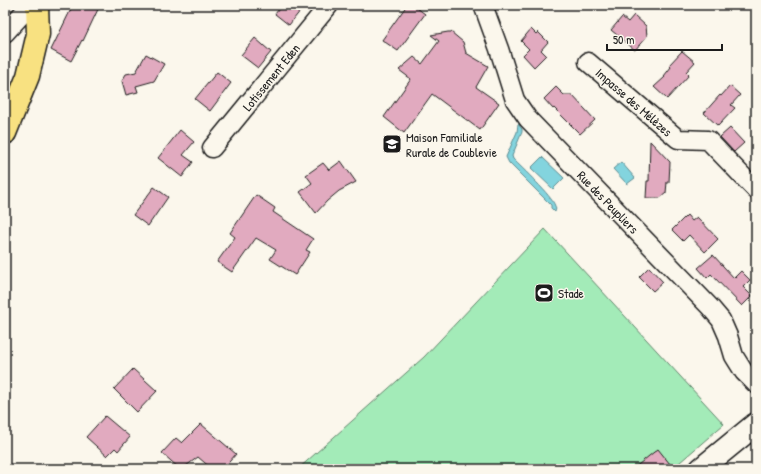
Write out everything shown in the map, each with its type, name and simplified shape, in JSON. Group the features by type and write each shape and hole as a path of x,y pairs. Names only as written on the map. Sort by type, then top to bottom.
{"main road":[{"path":"5,133 28,76 38,34 36,5"}],"street":[{"path":"5,33 25,11 36,5"},
{"name":"Lotissement Eden","path":"212,148 329,5"},
{"name":"Rue des Peupliers","path":"483,5 515,100 528,119 710,307 720,320 728,336 734,356 744,372 756,384"},
{"name":"Impasse des Mélèzes","path":"588,62 678,139 708,140 756,190"},
{"path":"701,469 756,424"}],"green space":[{"name":"Stade","path":"545,229 724,424 672,469 298,469 424,357"}],"water":[{"path":"518,124 522,129 522,132 512,156 513,159 553,201 556,209 555,212 551,208 551,205 509,163 506,157 517,132"},
{"path":"542,157 564,178 553,189 531,168"},
{"path":"621,162 635,178 627,184 613,169"}],"building":[{"path":"73,5 100,5 83,41 82,40 71,61 51,50"},
{"path":"282,5 305,5 289,25 275,14"},
{"path":"407,5 413,5 425,14 398,51 382,40"},
{"path":"634,15 646,26 647,36 635,50 611,30 622,17 628,22"},
{"path":"531,29 536,34 538,32 548,42 541,50 546,55 534,67 523,55 529,49 521,41"},
{"path":"451,32 463,42 466,53 488,66 476,87 499,103 480,130 432,94 404,133 384,117 411,79 399,70 414,57 422,64 439,41 431,35"},
{"path":"255,38 271,52 258,68 241,55"},
{"path":"682,51 695,62 686,72 689,75 667,99 654,87 665,77 664,76 671,67 669,65"},
{"path":"146,54 164,64 154,81 136,86 138,92 126,95 122,81 126,74 136,72"},
{"path":"217,72 231,83 210,111 195,99"},
{"path":"730,86 740,95 731,105 735,108 718,126 704,113"},
{"path":"556,87 564,95 572,95 595,120 580,134 544,99"},
{"path":"730,128 744,143 734,152 720,137"},
{"path":"180,130 194,142 183,155 193,162 182,177 158,158"},
{"path":"650,141 670,162 669,182 667,182 666,193 660,198 646,198 647,181 649,181"},
{"path":"341,161 356,182 339,191 316,213 300,192 312,183 306,175 323,163 329,170"},
{"path":"154,187 168,197 148,226 133,215"},
{"path":"256,195 275,208 273,212 313,239 306,250 310,252 295,275 270,259 276,250 256,238 232,272 217,262 235,237 230,233"},
{"path":"687,215 692,221 697,217 718,239 705,252 689,235 683,241 672,230"},
{"path":"713,255 734,278 741,271 750,280 743,287 752,296 742,306 711,274 707,278 698,268"},
{"path":"649,267 663,282 653,291 639,277"},
{"path":"133,369 157,391 137,412 114,389"},
{"path":"105,416 130,437 118,451 115,448 107,456 86,437"},
{"path":"201,424 236,454 223,469 212,469 198,457 180,469 162,453 176,438 182,443"},
{"path":"658,449 674,469 633,469 649,456"}],"place":[{"name":"Maison Familiale Rurale de Coublevie","path":"392,144"},
{"name":"Stade","path":"544,293"}]}
